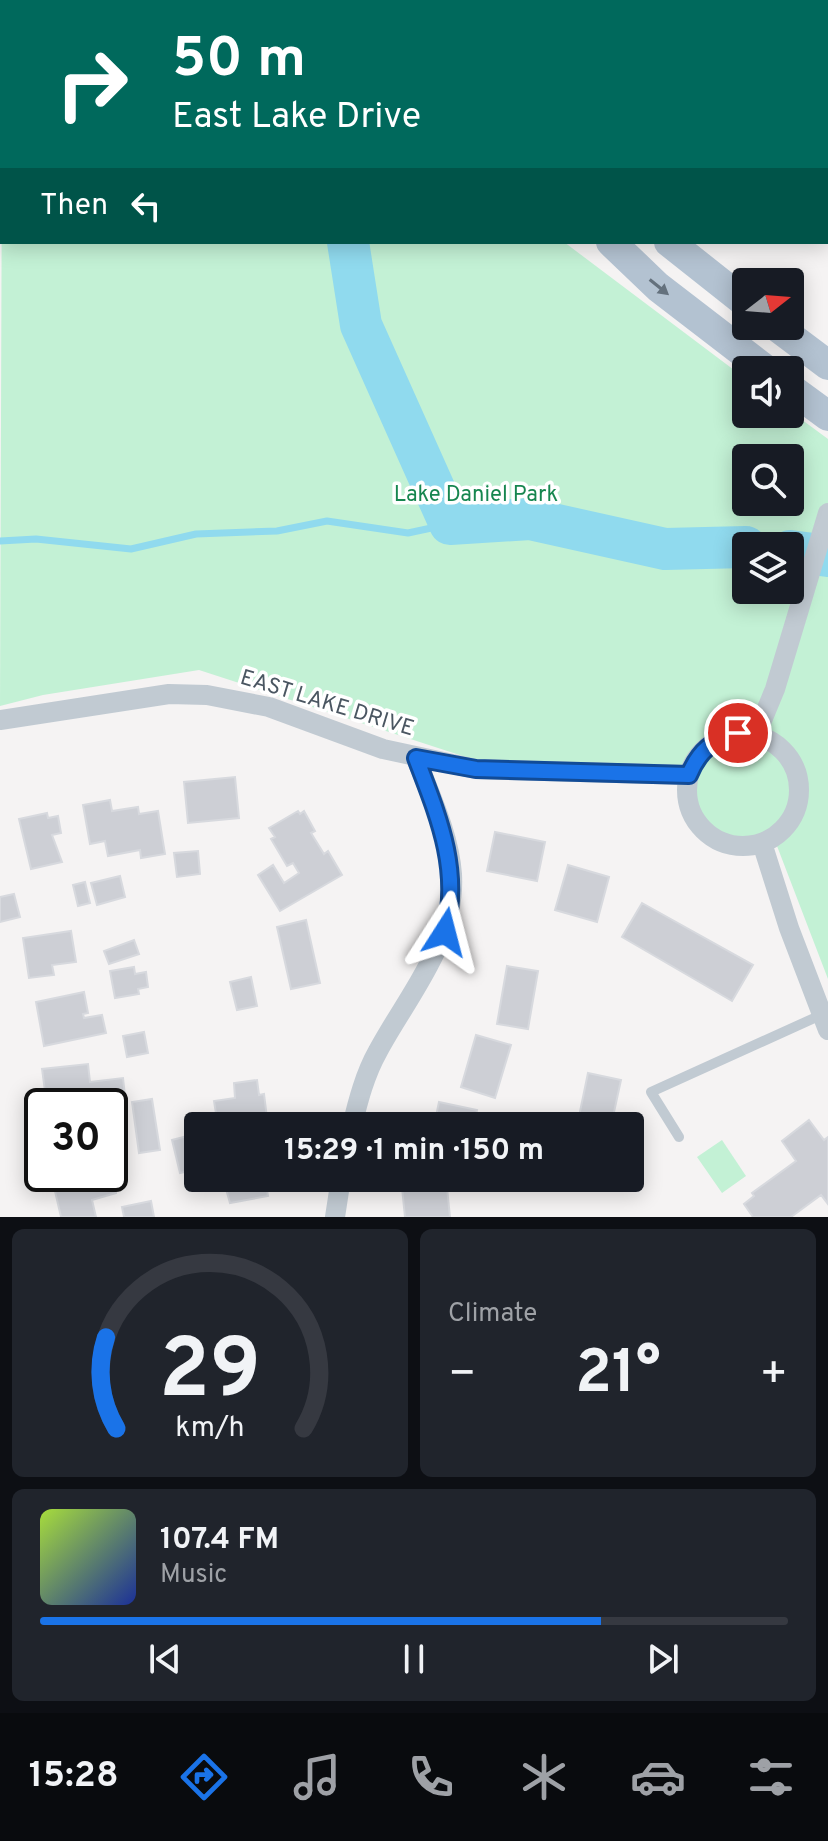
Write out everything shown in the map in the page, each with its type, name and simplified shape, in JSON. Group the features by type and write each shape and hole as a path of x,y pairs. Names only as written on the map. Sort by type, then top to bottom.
{"main road":[{"path":"613,244 658,287 748,356"},
{"path":"672,244 732,292"},
{"path":"795,340 828,365"},
{"path":"804,398 828,416"}],"street":[{"path":"756,735 775,689 828,513"},
{"name":"EAST LAKE DRIVE","path":"0,720 169,694 207,695 269,707 383,749 476,769 689,775"},
{"path":"738,733 756,735 786,753 795,769 799,787 797,804 790,821 778,834 762,843 745,846 728,844 705,831 690,810 687,793 689,775 695,759 707,746 738,733"},
{"path":"357,1112 376,1054 436,952 451,908 452,874 447,846 416,758"},
{"path":"762,843 824,1023"},
{"path":"335,1217 339,1192"}],"lane":[{"path":"679,1137 651,1092 824,1023"}],"green space":[{"name":"Lake Daniel Park","path":"2,244 567,244 732,368 732,428 804,428 804,421 828,439 828,979 777,846 735,838 713,829 695,803 697,775 478,761 199,670 43,695 0,706"},
{"path":"722,1140 746,1176 722,1193 697,1157"}],"building":[{"path":"235,777 239,818 188,823 184,782"},
{"path":"110,800 112,811 138,807 139,814 158,811 165,854 141,858 140,850 108,856 105,841 90,844 83,805"},
{"path":"298,811 300,814 304,811 315,831 311,833 324,854 328,851 342,875 280,911 258,875 273,865 284,883 299,873 293,863 287,866 271,839 275,837 269,828"},
{"path":"47,813 48,818 58,816 61,833 52,835 62,862 31,869 19,819"},
{"path":"495,832 545,842 537,881 487,871"},
{"path":"198,851 200,874 177,877 174,853"},
{"path":"568,865 609,877 597,922 555,910"},
{"path":"120,876 125,897 97,905 91,883"},
{"path":"85,882 90,903 78,906 73,885"},
{"path":"14,894 20,917 0,922 0,897"},
{"path":"642,903 753,965 732,1001 622,937"},
{"path":"306,920 320,983 291,989 277,927"},
{"path":"71,931 76,962 52,965 54,975 29,978 23,938"},
{"path":"134,940 139,954 109,964 104,951"},
{"path":"507,966 538,971 528,1029 497,1024"},
{"path":"134,967 135,974 146,972 148,987 138,989 139,994 115,998 110,971"},
{"path":"251,977 257,1006 237,1010 230,982"},
{"path":"84,992 88,1013 83,1014 84,1018 102,1015 106,1033 44,1046 36,1002"},
{"path":"144,1032 148,1053 127,1057 123,1036"},
{"path":"476,1035 511,1045 495,1098 461,1087"},
{"path":"88,1064 90,1082 123,1078 124,1088 45,1088 42,1069"},
{"path":"588,1073 621,1080 614,1112 580,1112"},
{"path":"257,1080 259,1095 264,1094 266,1112 216,1112 214,1101 235,1098 234,1083"},
{"path":"152,1099 160,1150 139,1153 132,1102"},
{"path":"439,1102 477,1110 477,1112 437,1112"},
{"path":"809,1120 824,1140 828,1137 828,1204 821,1195 791,1217 753,1217 744,1204 754,1196 752,1193 796,1161 782,1141"},
{"path":"184,1137 184,1172 180,1173 172,1140"},
{"path":"55,1192 116,1192 92,1200 96,1217 61,1217"},
{"path":"227,1192 267,1192 268,1196 230,1203"},
{"path":"402,1192 447,1192 450,1217 405,1217"},
{"path":"151,1201 154,1217 124,1217 122,1207"}],"waterway":[{"path":"348,244 361,325 450,524 530,519 665,549 732,547"},
{"path":"0,541 36,539 131,549 196,534 277,531 327,521 408,533 450,524"},
{"path":"804,553 828,556"}],"route":[{"path":"445,932 451,908 452,874 447,846 416,758 476,769 689,775 695,759 707,746 738,733"}]}
